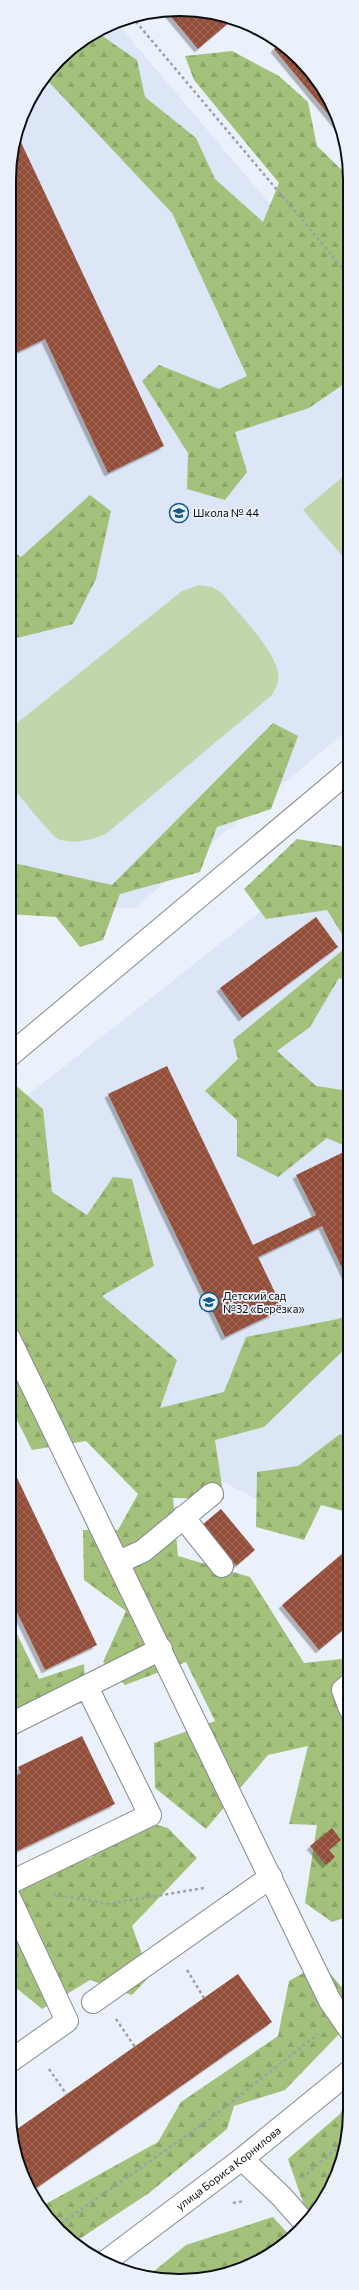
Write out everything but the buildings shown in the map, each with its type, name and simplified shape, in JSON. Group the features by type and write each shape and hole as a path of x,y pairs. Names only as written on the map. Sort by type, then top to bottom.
{"street":[{"path":"16,1050 343,776"},
{"path":"16,1352 119,1562 330,2001 343,2020"},
{"path":"119,1562 142,1551 212,1494"},
{"path":"183,1517 222,1566"},
{"path":"16,1722 161,1649"},
{"path":"16,1880 150,1815 87,1687"},
{"path":"93,2002 271,1877"},
{"path":"16,1912 67,2021 16,2057"},
{"name":"улица Бориса Корнилова","path":"110,2258 242,2159 343,2077"},
{"path":"242,2159 281,2196 301,2219"}],"path":[{"path":"136,22 343,269"},
{"path":"47,1893 109,1904 209,1887"},
{"path":"62,2223 343,2024"},
{"path":"281,2196 339,2146"}],"shaded area":[{"name":"Школа № 44","path":"120,27 343,291 343,734 133,909 16,898 17,158 28,117 50,80 64,64 80,50 98,38"},
{"name":"Детский сад №32 «Берёзка»","path":"317,867 343,899 343,1477 294,1519 126,1431 16,1129 16,1104"}],"green space":[{"path":"102,36 137,60 145,97 196,138 215,179 263,222 279,183 194,80 185,56 232,51 279,76 308,102 317,146 343,171 343,385 309,408 235,432 247,472 225,500 187,489 188,453 142,381 159,365 219,389 247,376 172,213 49,82 64,64 80,50"},
{"path":"343,477 343,557 303,510"},
{"path":"90,495 111,511 96,579 73,624 16,638 16,554 21,557"},
{"path":"199,585 212,587 222,593 262,642 275,663 278,672 278,681 272,695 106,834 76,842 58,839 41,822 16,792 16,724 182,591"},
{"path":"273,723 298,736 271,809 217,827 200,872 120,894 103,940 80,947 56,917 16,914 16,864 112,885"},
{"path":"297,839 343,846 343,935 327,910 266,919 244,889"},
{"path":"343,950 343,979 339,978 310,1027 277,1051 316,1086 343,1090 343,1145 327,1138 278,1177 237,1156 237,1120 205,1091 238,1059 233,1040"},
{"path":"16,1086 43,1109 52,1192 87,1215 113,1177 132,1179 154,1266 102,1296 177,1360 160,1408 224,1392 246,1337 343,1317 343,1351 264,1427 215,1440 224,1499 173,1498 178,1556 250,1577 304,1663 343,1659 343,1918 332,1922 305,1903 317,1825 289,1824 308,1746 268,1755 206,1829 155,1788 154,1743 215,1721 186,1662 125,1685 103,1662 126,1611 84,1580 83,1530 118,1530 138,1494 86,1441 32,1450 16,1418"},
{"path":"340,1434 343,1436 343,1511 321,1505 304,1540 256,1527 257,1472 298,1466"},
{"path":"16,1632 39,1679 84,1664 86,1703 16,1708"},
{"path":"121,1815 168,1828 197,1858 132,1926 150,1976 132,1995 90,1980 42,2009 16,1988 16,1868 21,1866 91,1858"},
{"path":"321,1963 343,1989 343,2016 341,2032 285,2090 234,2106 227,2129 149,2193 79,2239 64,2226 46,2204 158,2142 181,2102 278,2036 289,1981"},
{"path":"343,2108 342,2132 331,2173 321,2192 308,2211 305,2208 288,2159 340,2114"},
{"path":"273,2217 287,2233 279,2240 252,2257 242,2262 222,2268 190,2274 153,2272 186,2245"}],"place":[{"name":"Школа № 44","path":"179,513"},
{"name":"Детский сад №32 «Берёзка»","path":"209,1302"}]}
